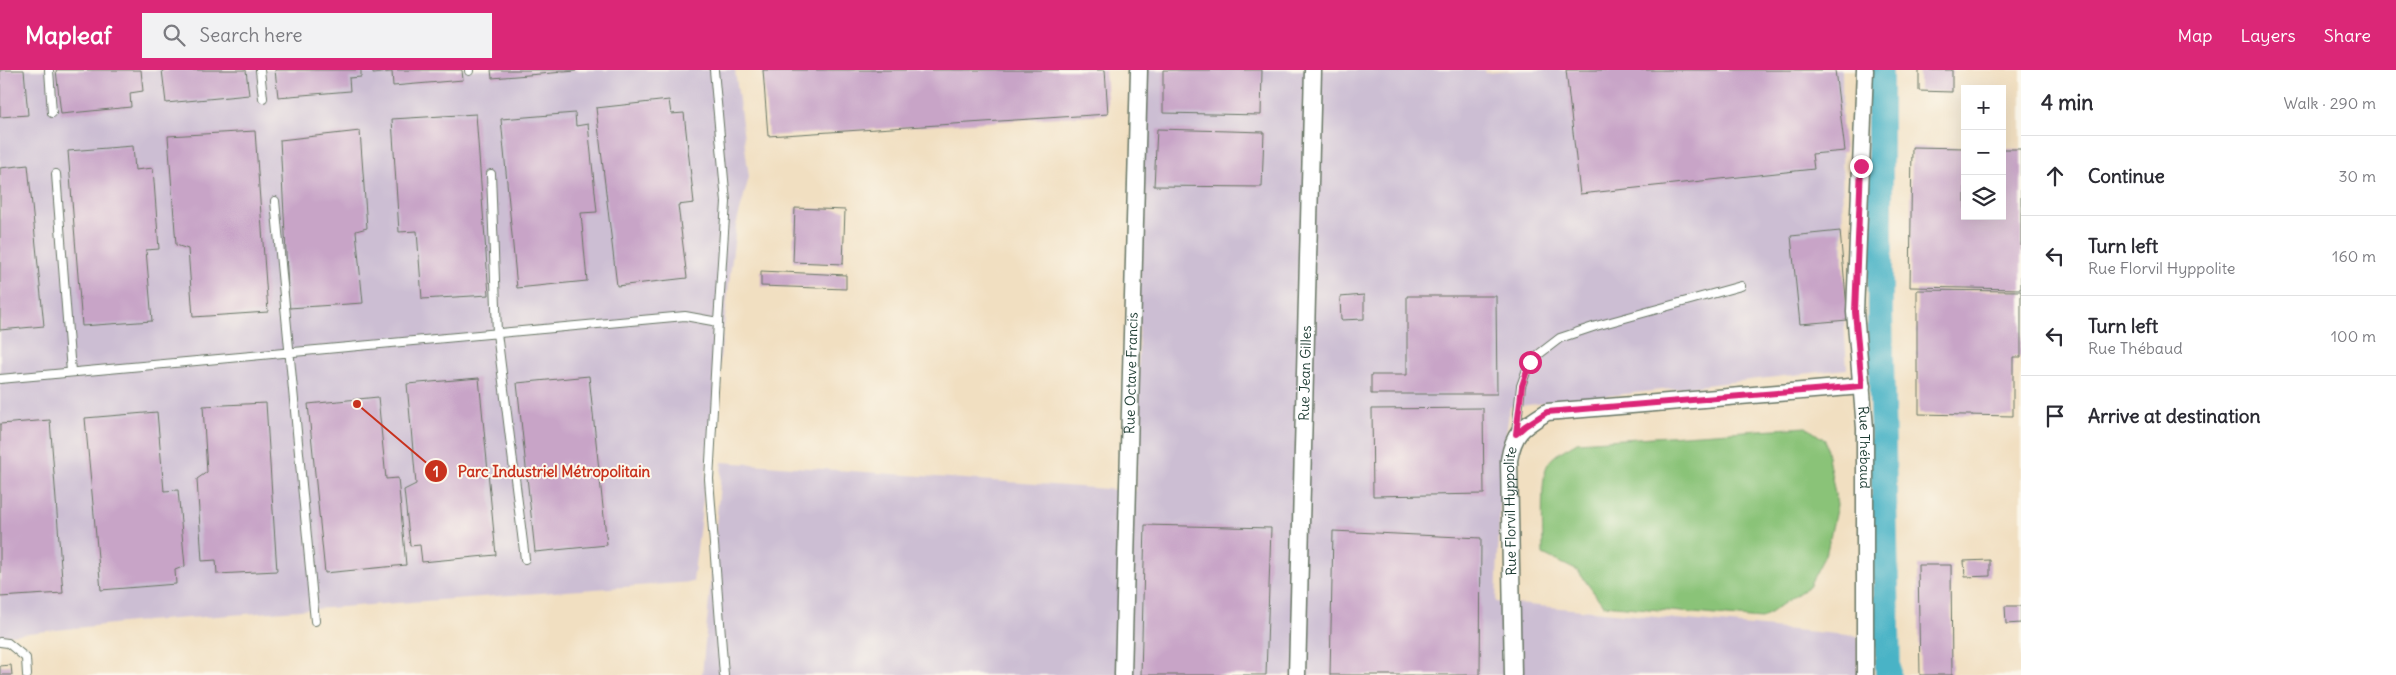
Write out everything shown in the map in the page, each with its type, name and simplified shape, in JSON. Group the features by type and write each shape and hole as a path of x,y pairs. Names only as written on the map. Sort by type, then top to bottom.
{"street":[{"name":"Rue Octave Francis","path":"1123,675 1139,70"},
{"name":"Rue Jean Gilles","path":"1297,675 1313,70"},
{"name":"Rue Thébaud","path":"1865,70 1855,312 1865,428 1865,675"},
{"name":"Rue Florvil Hyppolite","path":"1513,675 1509,460 1516,434 1525,426 1547,412 1862,386"}],"lane":[{"path":"49,70 52,113"},
{"path":"260,70 263,98"},
{"path":"714,70 726,202 709,479 724,675"},
{"path":"56,174 71,372"},
{"path":"491,174 497,333 525,559"},
{"path":"275,201 315,620"},
{"path":"1516,434 1522,386 1530,362 1560,338 1596,326 1741,286"},
{"path":"0,379 685,316 718,322"},
{"path":"0,642 8,643 26,658 27,675"}],"shaded area":[{"path":"0,70 735,70 749,177 736,226 693,582 132,622 0,636"},
{"path":"1144,70 1485,70 1486,73 1520,70 1842,70 1843,304 1847,369 1510,407 1502,459 1496,602 1858,636 1857,675 702,675 722,462 1136,491"}],"green space":[{"path":"1806,427 1825,440 1837,505 1827,551 1809,586 1761,619 1603,605 1578,571 1543,554 1543,483 1547,466 1552,458 1577,442"}],"building":[{"path":"0,70 24,70 28,115 0,117"},
{"path":"56,70 141,70 143,91 130,93 131,107 61,114"},
{"path":"162,70 246,70 249,95 166,103"},
{"path":"275,70 361,70 361,77 349,78 350,91 278,97"},
{"path":"373,70 462,70 463,80 393,86 392,72 373,74"},
{"path":"491,70 576,70 576,71 492,78"},
{"path":"763,70 1105,70 1108,114 768,136"},
{"path":"1163,70 1262,70 1261,115 1163,113"},
{"path":"1566,70 1835,70 1845,151 1812,154 1814,169 1580,194"},
{"path":"1919,70 1952,70 1952,92 1919,91"},
{"path":"669,100 671,114 684,113 694,203 678,205 687,278 617,286 596,108"},
{"path":"575,113 576,126 588,124 597,212 581,213 587,281 517,288 501,119"},
{"path":"476,114 489,295 422,299 417,231 399,232 392,119"},
{"path":"1157,129 1264,132 1262,187 1154,186"},
{"path":"255,131 268,312 193,317 188,249 176,245 168,136"},
{"path":"360,131 367,228 356,231 363,303 289,308 280,140"},
{"path":"133,146 135,170 153,168 159,249 146,250 152,321 82,326 68,151"},
{"path":"1912,147 1961,148 1961,220 2006,220 2006,149 2021,149 2021,289 1910,287"},
{"path":"28,165 44,326 0,330 0,168"},
{"path":"795,208 845,210 843,264 793,262"},
{"path":"1840,231 1848,320 1800,324 1791,236"},
{"path":"761,271 846,275 846,289 761,286"},
{"path":"1917,290 2021,291 2021,357 2013,357 2013,416 1919,414"},
{"path":"1364,295 1364,319 1341,320 1340,297"},
{"path":"1407,296 1496,296 1497,394 1371,394 1371,375 1407,375"},
{"path":"589,376 607,545 535,552 517,383"},
{"path":"479,378 496,555 422,562 420,545 410,546 404,490 416,484 407,384"},
{"path":"378,397 386,479 398,478 406,565 325,573 308,404"},
{"path":"266,403 277,571 217,574 216,560 202,561 197,479 207,472 203,406"},
{"path":"1483,408 1484,494 1373,496 1372,409"},
{"path":"157,412 164,491 178,490 185,566 175,570 176,584 101,590 85,418"},
{"path":"50,420 63,593 0,597 0,424"},
{"path":"1145,525 1271,528 1266,675 1141,675"},
{"path":"1333,531 1481,538 1480,675 1330,675"},
{"path":"1990,560 1990,576 1965,577 1964,561"},
{"path":"1918,565 1951,565 1952,675 1920,675"},
{"path":"2005,606 2021,606 2021,623 2006,624"},
{"path":"11,665 12,675 0,675 0,666"}],"waterway":[{"path":"1880,70 1880,314 1888,675"}],"place":[{"name":"Parc Industriel Métropolitain","path":"357,404"}],"route":[{"path":"1530,362 1522,386 1516,434 1547,412 1862,386 1855,312 1861,166"}]}
